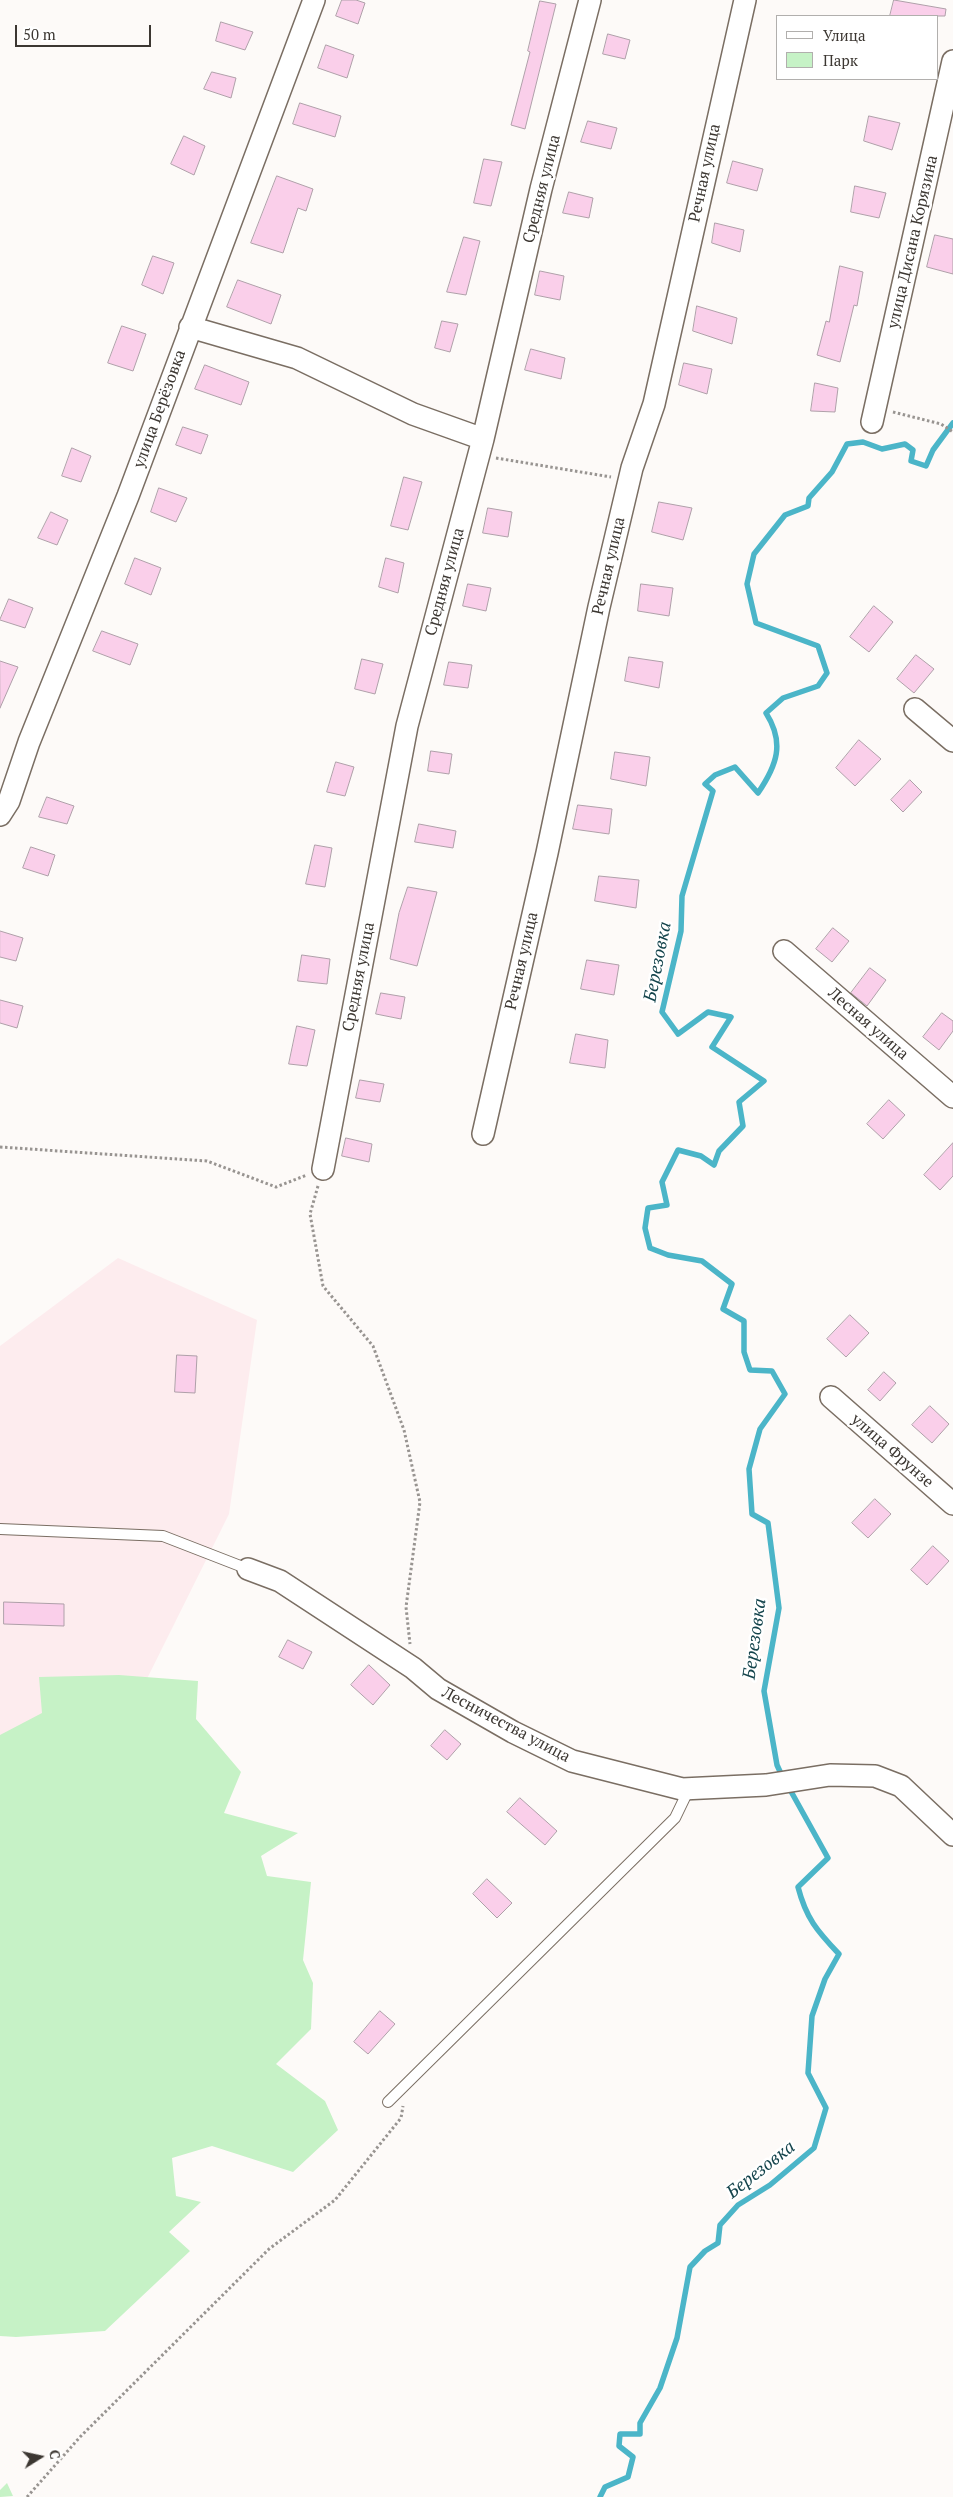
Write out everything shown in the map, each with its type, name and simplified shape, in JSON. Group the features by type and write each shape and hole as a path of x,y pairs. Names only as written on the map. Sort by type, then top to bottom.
{"street":[{"name":"улица Берёзовка","path":"0,815 9,800 29,742 128,496 314,0"},
{"name":"Средняя улица","path":"323,1169 407,726 480,447 541,189 590,0"},
{"name":"Речная улица","path":"483,1134 629,480 654,404 745,0"},
{"name":"улица Дисана Корязина","path":"874,415 953,61"},
{"path":"190,327 297,358 480,447"},
{"path":"915,709 953,741"},
{"name":"Лесная улица","path":"784,951 953,1097"},
{"name":"улица Фрунзе","path":"831,1397 953,1504"},
{"name":"Лесничества улица","path":"248,1569 280,1582 413,1668 438,1689 513,1732 572,1761 630,1777 689,1789 776,1783 830,1774 875,1776 901,1786 953,1835"}],"lane":[{"path":"0,1529 163,1536 248,1569"},
{"path":"388,2102 675,1818 689,1789"}],"path":[{"path":"874,415 941,424 953,432"},
{"path":"480,447 629,480"},
{"path":"0,1147 207,1161 276,1187 323,1169"},
{"path":"323,1169 310,1214 323,1286 373,1346 404,1430 420,1502 406,1607 413,1668"},
{"path":"27,2497 80,2437 269,2249 335,2200 401,2118 405,2086"}],"shaded area":[{"path":"118,1258 257,1320 229,1514 106,1761 0,1882 0,1346"}],"green space":[{"path":"119,1675 198,1681 196,1719 241,1772 224,1813 298,1833 261,1856 267,1876 311,1882 303,1960 313,1983 311,2029 276,2064 325,2101 338,2130 293,2172 212,2146 172,2158 176,2196 201,2202 169,2232 190,2251 105,2331 16,2337 0,2336 0,1735 42,1713 39,1677"},
{"path":"7,2483 13,2496 0,2497 0,2490"}],"building":[{"path":"342,0 356,0 365,3 358,24 336,16"},
{"path":"894,0 946,9 945,16 890,15"},
{"path":"540,1 556,4 525,129 511,125 530,52 528,51"},
{"path":"221,22 253,32 245,50 216,41"},
{"path":"608,34 630,40 625,59 603,54"},
{"path":"326,45 354,55 347,78 318,68"},
{"path":"212,72 236,78 231,98 204,89"},
{"path":"300,103 341,116 335,137 293,124"},
{"path":"869,116 900,123 892,150 864,141"},
{"path":"588,121 617,128 611,149 581,142"},
{"path":"184,136 205,146 194,175 171,164"},
{"path":"484,159 502,162 491,206 474,203"},
{"path":"733,161 763,169 757,191 727,183"},
{"path":"277,176 313,189 306,211 298,208 283,253 251,243"},
{"path":"855,186 886,193 879,218 851,212"},
{"path":"569,192 593,198 589,218 563,213"},
{"path":"715,223 744,230 740,252 712,243"},
{"path":"935,235 953,239 953,274 927,267"},
{"path":"464,237 480,241 466,295 447,292"},
{"path":"153,256 174,263 163,294 142,285"},
{"path":"840,266 863,272 857,306 854,305 840,362 817,355 826,321 829,322"},
{"path":"540,271 564,276 560,300 535,295"},
{"path":"238,280 281,295 271,324 227,307"},
{"path":"697,306 737,318 732,344 693,331"},
{"path":"442,321 458,324 450,352 435,348"},
{"path":"122,326 146,334 133,371 108,363"},
{"path":"531,349 565,358 561,379 525,370"},
{"path":"684,363 712,369 707,394 679,385"},
{"path":"205,365 249,382 241,405 195,389"},
{"path":"815,383 838,388 835,412 811,411"},
{"path":"183,427 208,435 201,454 176,445"},
{"path":"72,448 91,456 81,482 62,476"},
{"path":"404,477 422,482 408,530 391,526"},
{"path":"159,488 187,498 176,522 151,512"},
{"path":"659,502 692,508 683,540 652,532"},
{"path":"488,508 512,512 508,537 483,533"},
{"path":"51,512 68,520 57,545 38,538"},
{"path":"135,558 161,568 151,595 125,584"},
{"path":"386,558 404,563 398,593 379,587"},
{"path":"468,584 491,588 486,611 463,606"},
{"path":"641,584 673,588 669,616 638,611"},
{"path":"9,599 33,608 25,628 0,620"},
{"path":"874,606 893,622 869,652 850,637"},
{"path":"102,631 138,644 130,665 93,651"},
{"path":"916,655 934,669 914,693 897,679"},
{"path":"629,657 663,662 659,688 625,681"},
{"path":"362,659 383,664 375,694 355,689"},
{"path":"0,661 18,667 0,708"},
{"path":"449,662 472,665 468,688 444,685"},
{"path":"859,740 881,759 855,786 836,768"},
{"path":"431,751 452,754 449,774 428,771"},
{"path":"615,752 650,757 646,786 611,779"},
{"path":"336,762 354,767 345,796 327,792"},
{"path":"910,780 922,792 903,812 891,800"},
{"path":"47,797 74,806 67,824 39,817"},
{"path":"578,805 612,809 609,834 573,829"},
{"path":"419,824 456,831 453,848 415,842"},
{"path":"315,845 332,848 325,887 306,884"},
{"path":"31,847 55,855 48,876 23,868"},
{"path":"599,876 639,880 636,908 595,901"},
{"path":"408,887 437,892 417,966 390,959 399,913"},
{"path":"833,928 849,941 832,962 816,949"},
{"path":"0,931 23,938 16,961 0,957"},
{"path":"302,955 330,959 327,984 298,981"},
{"path":"587,960 619,965 614,995 581,989"},
{"path":"870,968 886,980 867,1006 851,993"},
{"path":"381,993 405,997 401,1019 376,1014"},
{"path":"0,1000 23,1006 17,1028 0,1023"},
{"path":"942,1013 953,1021 953,1031 939,1050 923,1037"},
{"path":"297,1026 315,1030 307,1066 289,1064"},
{"path":"576,1034 608,1040 605,1068 570,1063"},
{"path":"360,1080 384,1084 380,1102 356,1098"},
{"path":"889,1100 905,1115 883,1139 867,1124"},
{"path":"346,1138 372,1144 369,1162 342,1156"},
{"path":"953,1143 953,1176 940,1190 924,1175"},
{"path":"850,1315 869,1333 846,1357 827,1339"},
{"path":"177,1355 197,1356 195,1393 175,1392"},
{"path":"884,1372 896,1383 880,1401 868,1390"},
{"path":"930,1406 949,1424 932,1443 912,1425"},
{"path":"875,1499 891,1514 868,1538 852,1523"},
{"path":"933,1546 949,1561 927,1585 911,1570"},
{"path":"4,1602 64,1604 64,1626 4,1624"},
{"path":"288,1640 312,1652 303,1669 279,1657"},
{"path":"369,1665 390,1685 373,1705 351,1685"},
{"path":"445,1730 461,1744 447,1760 431,1746"},
{"path":"520,1798 557,1831 545,1845 507,1812"},
{"path":"487,1879 512,1903 497,1918 473,1894"},
{"path":"380,2011 395,2024 368,2054 354,2042"}],"waterway":[{"name":"Березовка","path":"783,1778 777,1765 764,1691 779,1608 768,1523 752,1514 749,1469 760,1429 785,1394 772,1371 750,1370 744,1352 744,1321 723,1309 732,1284 702,1261 668,1255 650,1248 645,1228 648,1208 667,1205 662,1182 678,1150 701,1156 714,1165 719,1151 743,1126 739,1102 764,1081 712,1047 731,1017 708,1012 678,1034 662,1012 681,931 682,896 713,791 705,784 715,775 735,767 758,793 770,773 776,754 775,734 766,713 783,698 818,686 827,673 818,646 756,623 747,584 754,554 785,515 808,506 809,498 832,472 847,444 863,442 882,449 905,444 913,450 911,461 926,466 933,450 953,423"},
{"name":"Березовка","path":"600,2497 605,2487 628,2477 633,2457 619,2446 620,2434 640,2434 640,2423 660,2388 677,2338 690,2267 705,2251 718,2243 720,2225 738,2205 770,2185 814,2148 826,2108 808,2073 812,2016 825,1979 839,1954 813,1924 798,1887 828,1858 788,1786"}]}
